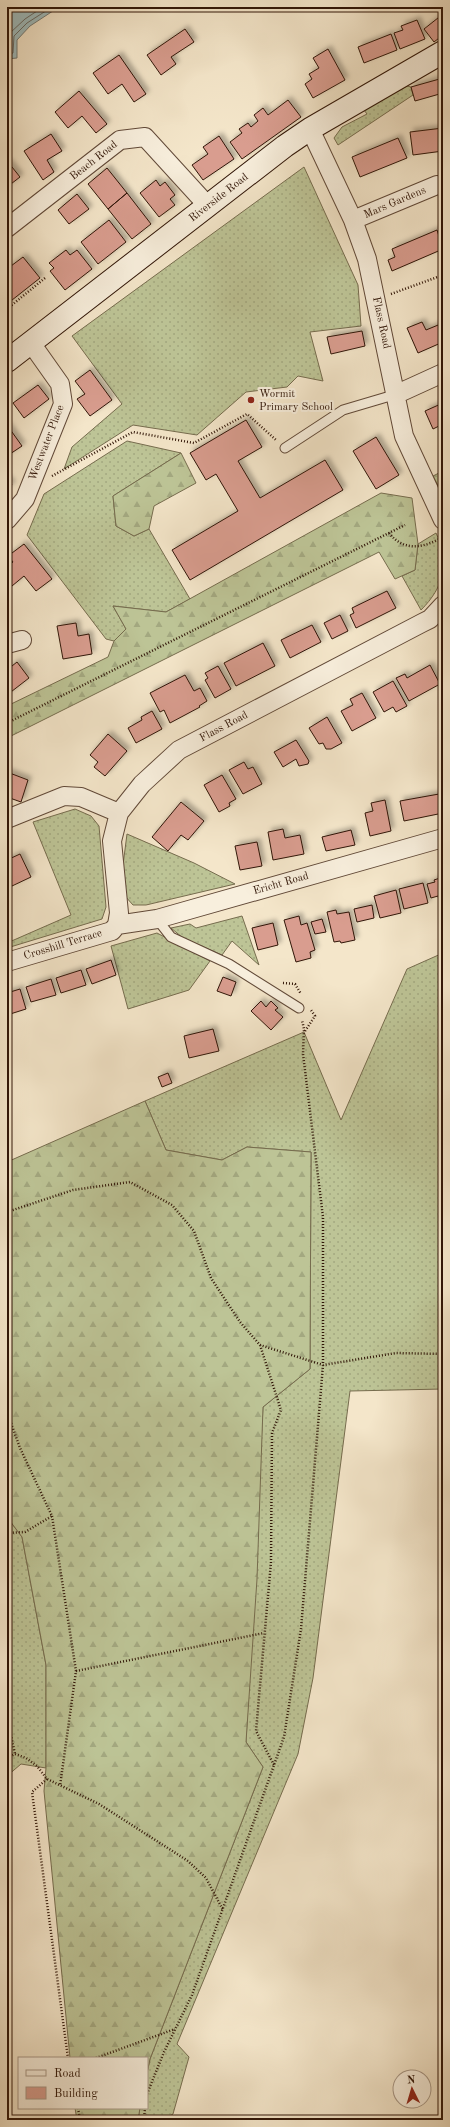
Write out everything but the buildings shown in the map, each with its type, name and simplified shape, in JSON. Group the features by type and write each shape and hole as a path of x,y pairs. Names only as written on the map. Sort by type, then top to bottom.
{"main road":[{"name":"Riverside Road","path":"7,361 285,146 310,129 443,52"}],"street":[{"name":"Flass Road","path":"310,129 353,220 367,259 397,394 404,436 443,528"},
{"name":"Beach Road","path":"9,227 120,140 145,137 208,206"},
{"name":"Mars Gardens","path":"353,220 437,185"},
{"name":"Westwater Place","path":"7,520 25,499 63,404 60,384 31,343"},
{"path":"397,394 443,373"},
{"name":"Flass Road","path":"117,925 119,913 112,841 119,813 142,784 179,750 430,619 443,605"},
{"path":"7,819 64,796 80,797 119,813"},
{"name":"Ericht Road","path":"117,925 157,919 443,838"},
{"name":"Crosshill Terrace","path":"7,962 112,931 117,925"}],"lane":[{"path":"285,448 343,410 397,394"},
{"path":"157,919 171,936 229,964 299,1008"}],"path":[{"path":"376,300 443,275"},
{"path":"7,309 45,278"},
{"path":"29,489 133,432 194,443 247,414 285,448"},
{"path":"7,723 405,525"},
{"path":"389,533 395,540 413,546 429,545 443,528"},
{"path":"148,2092 192,1995 284,1737 301,1629 324,1365 323,1217 303,1054 304,1029 299,1008"},
{"path":"7,1212 73,1190 130,1182 172,1205 194,1231 211,1278 240,1322 260,1345 281,1410 272,1433 271,1562 256,1731 274,1766"},
{"path":"260,1345 324,1365 396,1354 443,1354"},
{"path":"7,1412 20,1448 52,1516 76,1671 60,1786"},
{"path":"7,1533 25,1532 52,1516"},
{"path":"76,1671 264,1633"},
{"path":"7,1717 15,1754"},
{"path":"7,1758 15,1754 26,1758 37,1766 47,1779 98,1804 188,1861 206,1878 223,1910"},
{"path":"47,1779 32,1792 68,2057"},
{"path":"99,2057 176,2029"},
{"path":"78,2109 80,2120"},
{"path":"144,2120 145,2109"}],"green space":[{"path":"407,86 411,87 413,95 338,145 334,138 342,127 367,114 364,110"},
{"path":"304,167 358,285 361,326 310,332 323,381 298,376 287,387 246,392 197,435 133,425 64,469 72,447 122,404 72,336"},
{"path":"127,441 181,453 113,496 116,526 134,536 149,529 190,599 166,612 113,606 126,629 114,641 106,639 27,535 44,494"},
{"path":"181,453 196,483 154,506 149,529 134,536 116,526 113,496"},
{"path":"443,471 443,495 433,476"},
{"path":"381,493 412,498 418,544 415,570 395,579 379,552 7,738 7,706 108,657 114,641 126,629 113,606 166,612"},
{"path":"436,533 443,554 442,574 440,583 435,592 421,610 402,576 415,570 418,544"},
{"path":"75,809 91,816 99,826 106,907 102,919 7,948 7,943 71,915 33,822"},
{"path":"127,834 194,863 235,884 146,905 133,905 125,896 123,865"},
{"path":"242,916 259,965 232,941 222,955 183,938 171,928 190,924 196,928"},
{"path":"157,933 210,961 189,990 128,1009 111,946"},
{"path":"443,953 443,1389 350,1391 313,1678 298,1754 177,2044 189,2057 173,2114 163,2120 138,2120 140,2109 148,2109 148,2068 150,2059 263,1767 246,1742 263,1407 310,1369 311,1152 247,1147 222,1160 166,1150 145,1101 304,1032 341,1120 407,969"},
{"path":"145,1101 166,1150 222,1160 247,1147 311,1152 310,1369 263,1407 257,1579 246,1742 263,1767 150,2059 148,2068 148,2057 70,2057 44,1791 46,1768 46,1665 22,1537 7,1517 7,1162"},
{"path":"7,1517 22,1537 46,1665 46,1768 21,1764 7,1776"},
{"path":"75,2109 140,2109 138,2120 77,2120"}],"water":[{"path":"7,7 59,7 30,26 17,40 17,58 7,59"}],"place":[{"name":"Wormit Primary School","path":"251,400"}]}
